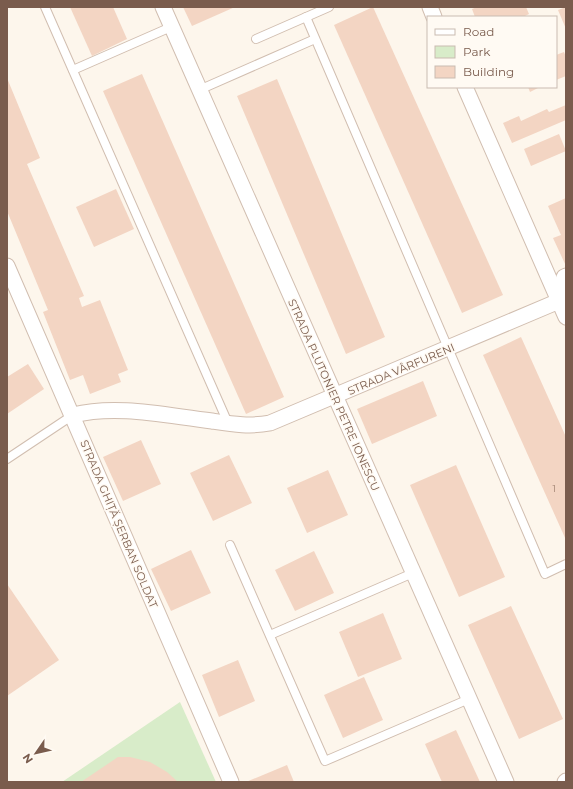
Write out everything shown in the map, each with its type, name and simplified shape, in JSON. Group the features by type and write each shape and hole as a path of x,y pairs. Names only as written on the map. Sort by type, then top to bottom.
{"street":[{"name":"STRADA PLUTONIER PETRE IONESCU","path":"163,7 506,782"},
{"path":"465,88 563,304 566,316"},
{"name":"STRADA GHIȚĂ ȘERBAN SOLDAT","path":"7,266 231,782"},
{"path":"563,304 564,277 566,276"},
{"name":"STRADA VÂRFURENI","path":"72,415 88,411 112,410 257,426 270,423 448,349 563,304"}],"lane":[{"path":"45,7 228,423"},
{"path":"256,38 329,7"},
{"path":"306,17 545,574 566,564"},
{"path":"73,70 171,27"},
{"path":"199,90 315,39"},
{"path":"7,459 72,415"},
{"path":"230,544 325,761 469,699"},
{"path":"270,635 413,573"}],"green space":[{"path":"180,702 216,782 62,782"}],"building":[{"path":"70,7 113,7 127,39 92,56"},
{"path":"183,7 235,7 192,26"},
{"path":"373,7 503,295 462,313 334,25"},
{"path":"477,7 526,7 529,14 525,16 475,16 472,9"},
{"path":"566,7 566,29 558,10"},
{"path":"564,52 566,57 566,76 557,80 557,55"},
{"path":"142,74 284,397 246,414 103,91"},
{"path":"7,78 40,158 27,164 84,296 79,298 82,307 100,300 128,370 118,374 121,382 90,394 83,375 70,380 43,312 48,310 7,211"},
{"path":"277,79 385,337 346,354 237,96"},
{"path":"528,88 538,88 530,92"},
{"path":"566,105 566,120 512,143 503,123 519,116 521,121 547,109 549,112"},
{"path":"559,134 566,151 531,166 524,149"},
{"path":"116,189 134,229 94,247 76,207"},
{"path":"566,198 566,266 553,238 561,235 548,206"},
{"path":"521,337 566,437 566,540 483,355"},
{"path":"28,364 44,389 7,414 7,377"},
{"path":"423,381 437,416 372,444 357,409"},
{"path":"141,440 161,484 123,501 103,457"},
{"path":"229,455 252,503 213,521 190,473"},
{"path":"456,465 505,577 459,597 410,485"},
{"path":"328,470 348,515 307,533 287,488"},
{"path":"191,550 211,593 171,611 151,569"},
{"path":"314,551 334,593 295,611 275,570"},
{"path":"7,584 59,660 7,696"},
{"path":"511,606 563,719 519,739 468,625"},
{"path":"383,613 402,659 358,677 339,632"},
{"path":"238,660 255,701 219,717 202,675"},
{"path":"364,677 383,720 343,738 324,695"},
{"path":"456,730 480,782 442,782 425,744"},
{"path":"118,757 130,757 150,762 167,772 178,782 81,782"},
{"path":"287,765 294,782 246,782"}]}
